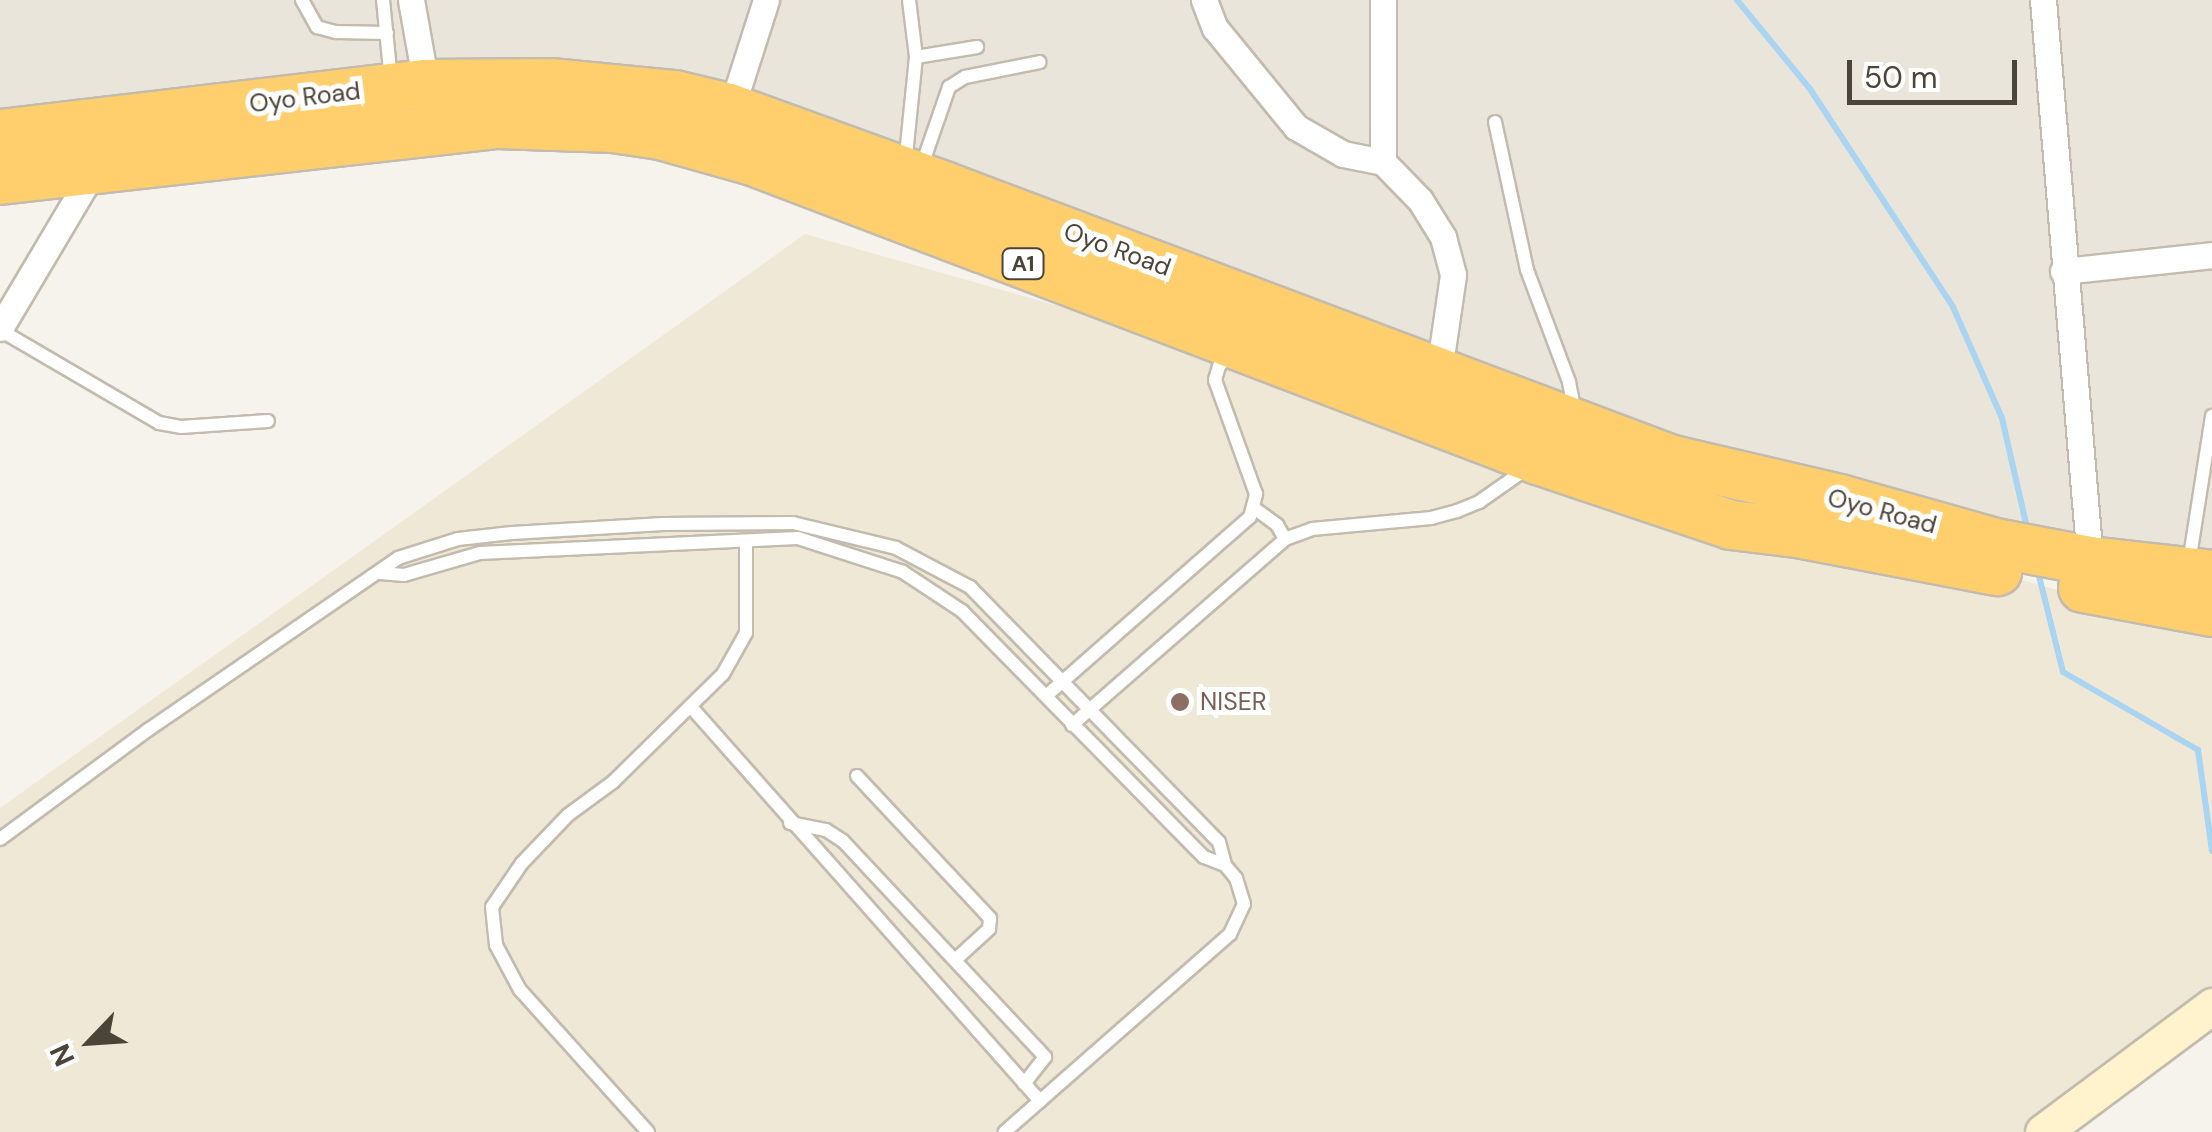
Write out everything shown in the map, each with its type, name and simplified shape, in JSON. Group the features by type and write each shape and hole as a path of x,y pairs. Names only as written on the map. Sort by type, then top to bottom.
{"highway":[{"name":"Oyo Road","path":"0,134 408,86 550,82 675,95 727,130 1245,323 1439,371 1669,459 1840,499 2008,559"},
{"name":"Oyo Road","path":"0,180 497,124 727,130 912,175 1245,323 1538,460 1731,525 2078,568 2200,573"},
{"name":"Oyo Road","path":"2078,568 2212,612"}],"street":[{"path":"408,86 410,0"},
{"path":"727,130 766,0"},
{"path":"1204,0 1215,28 1296,126 1343,154 1383,162 1420,200 1443,237 1452,275 1439,371"},
{"path":"1382,0 1383,162"},
{"path":"2043,0 2078,568"},
{"path":"0,329 95,168"},
{"path":"2062,271 2212,255"},
{"path":"2043,1132 2212,1006"}],"lane":[{"path":"302,0 316,27 336,32 387,33"},
{"path":"383,0 387,33 408,86"},
{"path":"909,0 916,57 912,175"},
{"path":"916,57 977,47"},
{"path":"912,175 949,87 965,77 1040,62"},
{"path":"1494,122 1527,270 1569,382 1577,426"},
{"path":"1046,696 1250,517 1256,494 1215,380 1245,323"},
{"path":"0,329 159,423 181,427 268,421"},
{"path":"2200,573 2212,416"},
{"path":"1072,724 1285,539 1312,529 1457,511 1479,502 1538,460"},
{"path":"1254,508 1268,516 1285,539"},
{"path":"0,839 148,730 398,558 476,537 663,524 793,523 896,548 970,587 1219,842 1224,866"},
{"path":"380,573 404,575 480,553 601,544 798,538 903,572 962,610 1204,857 1224,866 1236,878 1244,904 1230,934 1005,1132"},
{"path":"648,1132 520,990 496,945 492,907 522,863 568,815 613,782 723,674 746,632 746,542"},
{"path":"692,708 1040,1101"},
{"path":"857,776 990,918 990,930 955,960"},
{"path":"790,823 826,830 843,842 1045,1057 1024,1084"}],"shaded area":[{"path":"0,0 2212,0 2212,578 2033,555 531,100 238,99 0,149"},
{"name":"NISER","path":"805,234 2212,634 2212,987 2029,1132 0,1132 0,808"}],"waterway":[{"path":"1737,0 1810,89 1953,307 2002,418 2028,532"},
{"path":"2037,568 2063,672 2198,750 2212,851"}],"place":[{"name":"NISER","path":"1180,702"}]}
